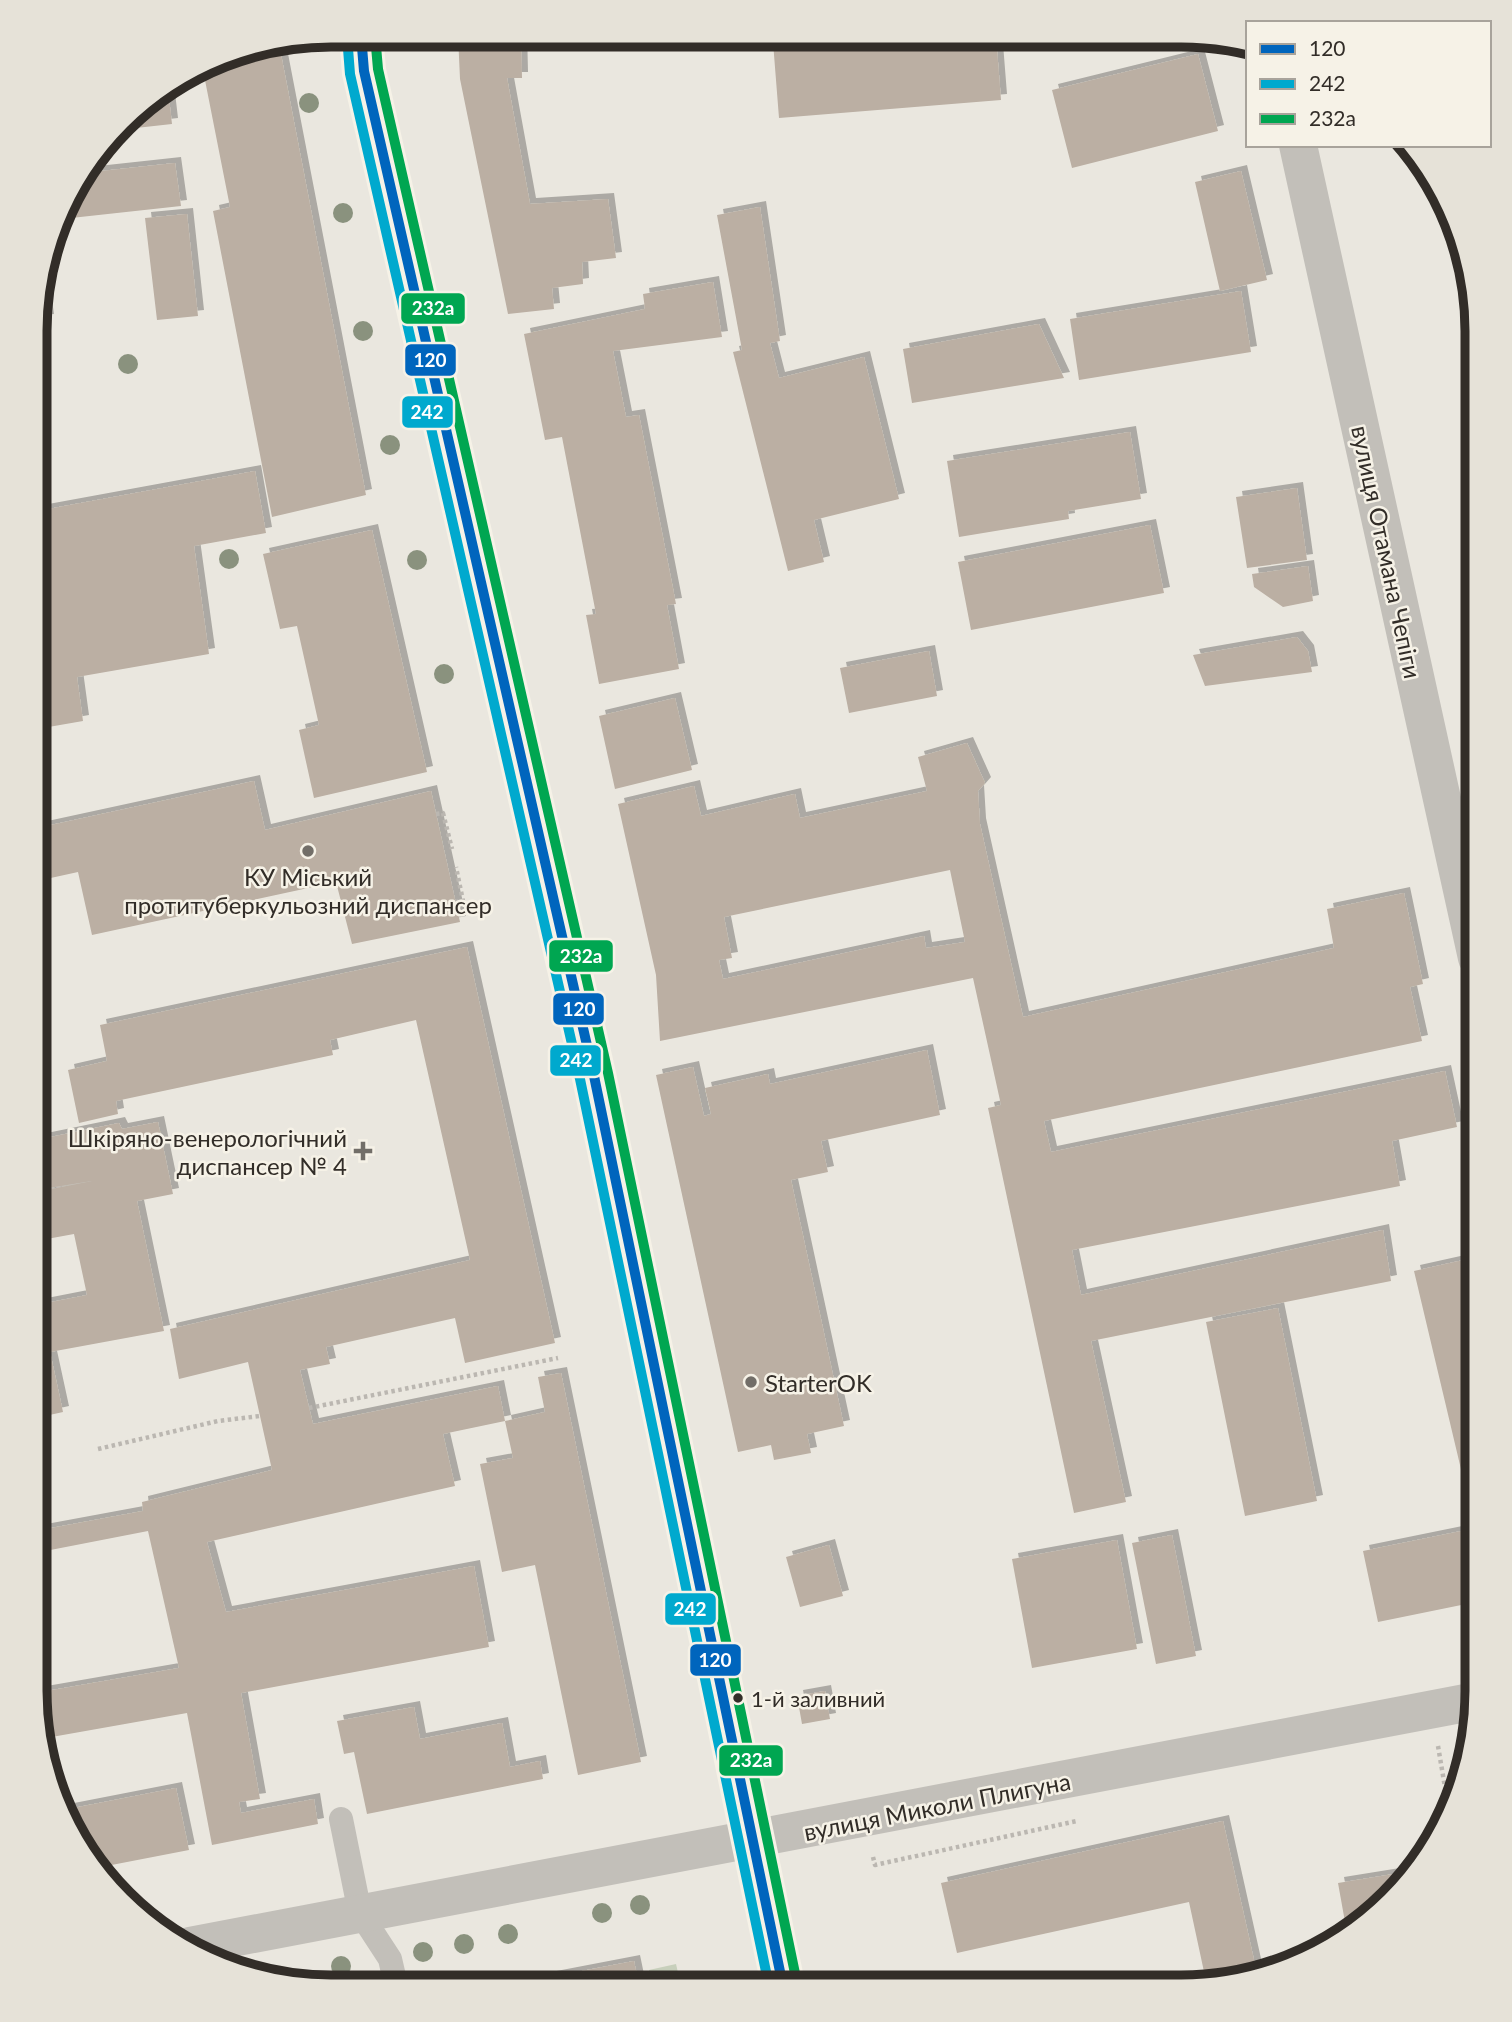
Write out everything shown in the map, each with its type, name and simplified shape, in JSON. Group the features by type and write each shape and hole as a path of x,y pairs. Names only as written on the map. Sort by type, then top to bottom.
{"main road":[{"path":"362,47 364,71 594,1076 781,1975"}],"street":[{"name":"вулиця Отамана Чепіги","path":"1298,147 1465,903"},
{"name":"вулиця Миколи Плигуна","path":"201,1944 755,1841 1464,1703"}],"lane":[{"path":"341,1819 360,1913 390,1959 394,1975"}],"path":[{"path":"436,814 443,813 452,849"},
{"path":"455,902 463,901 456,867"},
{"path":"309,1408 558,1358"},
{"path":"98,1449 218,1421 260,1416"}],"green space":[{"path":"676,1964 678,1975 650,1975 649,1970"}],"building":[{"path":"459,47 521,47 522,78 507,78 530,204 608,199 616,258 582,262 583,284 552,288 554,309 508,314 460,79"},
{"path":"773,47 997,47 1001,100 779,118"},
{"path":"281,52 366,495 272,517 213,211 230,207 204,76 240,62"},
{"path":"1198,54 1218,131 1072,168 1052,90"},
{"path":"169,98 172,124 132,128"},
{"path":"175,163 181,206 71,218 96,172"},
{"path":"1241,171 1267,280 1220,291 1195,182"},
{"path":"760,207 780,341 770,343 779,378 864,357 899,499 814,520 824,562 788,571 733,352 742,350 717,215"},
{"path":"187,214 198,316 157,320 145,218"},
{"path":"713,282 722,337 613,351 626,417 639,415 676,604 667,605 679,669 599,684 586,615 596,614 562,437 545,440 524,334 645,309 643,294"},
{"path":"1241,291 1251,352 1079,380 1070,319"},
{"path":"1039,324 1064,378 912,403 903,349"},
{"path":"1130,432 1141,499 1068,511 1069,519 959,537 947,461"},
{"path":"255,471 266,533 194,546 209,654 77,677 83,721 47,727 47,509"},
{"path":"1297,488 1307,560 1247,568 1236,497"},
{"path":"1150,525 1164,593 971,630 958,562"},
{"path":"372,530 427,772 314,798 299,730 319,725 297,626 280,629 263,554"},
{"path":"1308,566 1313,601 1283,607 1254,587 1252,574"},
{"path":"1297,637 1308,651 1312,672 1205,686 1193,655"},
{"path":"929,651 937,696 849,713 840,668"},
{"path":"675,698 692,770 615,789 599,716"},
{"path":"967,743 985,783 978,791 980,824 1023,1017 1334,948 1327,909 1404,893 1423,984 1410,987 1422,1041 1044,1121 1051,1152 1445,1071 1457,1127 1392,1141 1400,1186 1072,1250 1081,1295 1383,1230 1391,1281 1091,1341 1126,1502 1074,1513 988,1108 1001,1105 973,978 660,1041 656,975 618,804 694,786 701,816 795,794 800,818 927,791 918,757","holes":["950,870 965,942 926,948 924,936 723,979 719,960 732,958 724,917"]},
{"name":"КУ Міський протитуберкульозний диспансер","path":"254,781 265,830 431,791 460,922 352,944 336,882 92,935 78,872 47,879 47,826"},
{"path":"467,947 555,1343 465,1363 455,1318 326,1347 330,1364 300,1370 313,1424 498,1386 505,1421 443,1434 455,1486 207,1542 226,1612 474,1566 489,1647 241,1693 260,1799 239,1802 241,1813 314,1799 318,1824 212,1845 187,1713 51,1737 47,1691 179,1668 148,1531 47,1551 47,1529 143,1511 142,1502 272,1470 248,1362 179,1379 170,1329 470,1260 416,1020 330,1040 333,1055 116,1101 118,1114 79,1123 68,1070 107,1061 100,1025"},
{"path":"927,1050 940,1115 821,1141 828,1172 791,1180 844,1426 807,1434 811,1453 774,1460 771,1445 738,1452 656,1075 693,1067 704,1116 711,1114 705,1088 768,1074 770,1084"},
{"path":"158,1122 173,1194 137,1201 164,1331 50,1352 63,1412 47,1416 47,1303 87,1295 74,1234 47,1239 47,1190 92,1181 47,1188 47,1138 119,1123 122,1129"},
{"path":"1465,1260 1465,1486 1414,1271"},
{"path":"1278,1308 1317,1501 1245,1516 1206,1322"},
{"path":"561,1373 641,1762 578,1775 535,1565 502,1572 480,1464 513,1458 505,1421 545,1412 538,1377"},
{"path":"1465,1530 1465,1604 1378,1622 1363,1551"},
{"path":"1172,1535 1196,1656 1156,1664 1132,1543"},
{"path":"1117,1540 1137,1649 1032,1668 1012,1559"},
{"path":"829,1545 843,1596 800,1607 786,1557"},
{"path":"825,1691 830,1719 802,1724 797,1696"},
{"path":"414,1707 420,1739 502,1723 510,1767 540,1761 543,1779 367,1814 354,1752 344,1754 337,1721"},
{"path":"176,1788 189,1850 108,1866 85,1833 72,1808"},
{"path":"1223,1821 1255,1965 1204,1974 1189,1902 957,1953 941,1883"},
{"path":"1398,1873 1382,1892 1345,1923 1338,1883"},
{"path":"634,1961 637,1975 561,1975"}],"transit line":[{"name":"242","path":"348,47 350,74 580,1079 767,1975"},
{"name":"120","path":"362,47 364,71 594,1076 781,1975"},
{"name":"232а","path":"376,47 378,69 608,1073 795,1975"}],"place":[{"name":"КУ Міський протитуберкульозний диспансер","path":"308,851"},
{"name":"Шкіряно-венерологічний диспансер № 4","path":"363,1151"},
{"name":"StarterOK","path":"751,1382"},
{"name":"1-й заливний","path":"738,1698"}]}
